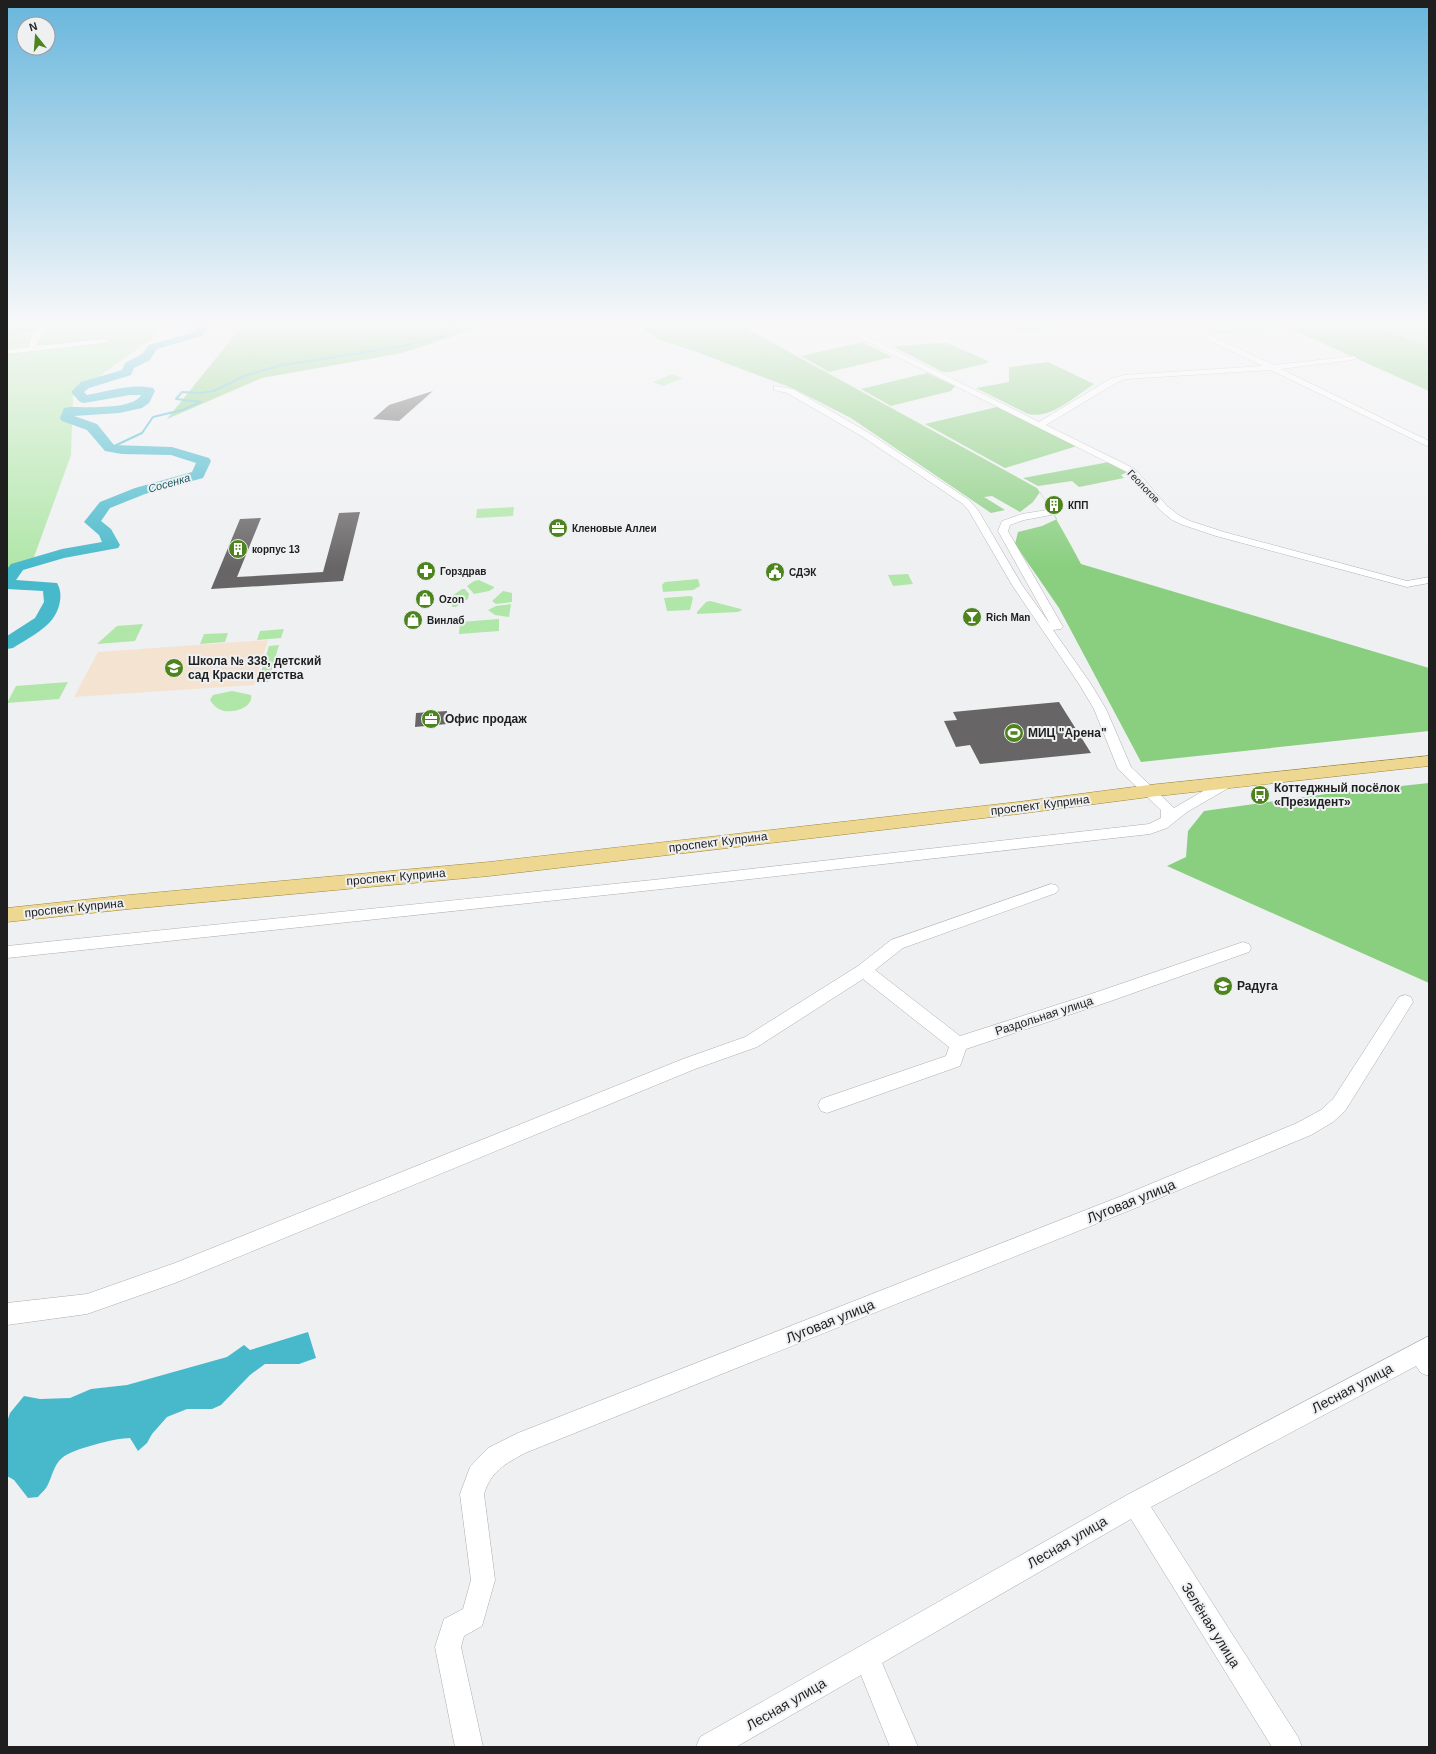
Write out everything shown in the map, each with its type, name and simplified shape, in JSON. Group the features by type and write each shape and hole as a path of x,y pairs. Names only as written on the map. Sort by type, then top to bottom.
{"main road":[{"name":"проспект Куприна","path":"7,915 129,902 489,869 1018,808 1149,791 1429,761"}],"street":[{"path":"810,403 866,435 966,502 973,510 1017,585 1079,673 1100,709 1125,769 1168,809 1168,819"},
{"name":"Геологов","path":"995,403 1132,471 1165,509 1177,518 1193,526 1407,584 1429,580"},
{"path":"1040,425 1077,403"},
{"path":"1344,403 1429,444"},
{"path":"1053,512 1013,520 1006,524 1003,531 1074,655 1065,655"},
{"path":"7,952 653,885 1136,831 1162,825 1168,819 1227,783"},
{"path":"7,1314 87,1304 183,1270 674,1070 752,1042 864,970 897,944 1052,889"},
{"name":"Раздольная улица","path":"958,1044 1099,998 1243,948"},
{"path":"827,1105 954,1061 958,1044 864,970"},
{"name":"Луговая улица","path":"469,1747 448,1647 453,1628 474,1617 481,1591 483,1580 472,1494 478,1475 496,1456 518,1444 1131,1201 1304,1129 1328,1116 1339,1105 1404,1002"},
{"name":"Лесная улица","path":"710,1747 1135,1503 1426,1355"},
{"name":"Зелёная улица","path":"1135,1503 1288,1747"},
{"path":"867,1658 904,1747"}],"shaded area":[{"name":"Школа № 338, детский сад Краски детства","path":"268,640 254,685 74,697 98,652"}],"green space":[{"path":"7,403 73,403 71,455 34,557 7,572"},
{"path":"180,403 204,403 167,419"},
{"path":"821,403 882,403 1037,488 1040,492 1033,502 1020,512 992,496 984,497 1005,510 991,513 851,418"},
{"path":"885,403 904,403 891,406"},
{"path":"1006,403 1068,403 1046,413 1037,415 1028,414"},
{"path":"997,407 1077,446 1005,468 925,424"},
{"path":"1109,462 1128,472 1121,475 1124,478 1079,487 1072,481 1038,486 1023,478"},
{"path":"1040,492 1057,519 1056,519"},
{"path":"514,507 513,516 476,518 477,509"},
{"path":"1056,519 1081,564 1429,668 1429,731 1141,762 1059,608 1015,544 1018,532 1042,526"},
{"path":"908,574 913,584 893,586 888,575"},
{"path":"698,579 700,586 693,590 663,592 662,585 665,582"},
{"path":"479,580 494,588 489,591 474,594 467,586 474,581"},
{"path":"462,589 465,589 469,594 468,599 456,607 452,607 452,596"},
{"path":"503,591 512,593 512,602 496,604 492,601"},
{"path":"691,596 693,598 690,610 667,611 664,598"},
{"path":"710,601 742,610 738,612 697,614 706,602"},
{"path":"511,604 509,617 495,615 488,610 496,606"},
{"path":"499,619 499,631 459,634 460,622"},
{"path":"143,624 135,641 97,644 117,626"},
{"path":"284,629 281,638 257,640 260,631"},
{"path":"228,633 225,642 200,644 204,634"},
{"path":"279,645 268,682 258,682 269,646"},
{"path":"68,682 59,699 7,703 16,686"},
{"path":"232,691 251,695 249,704 240,710 223,711 214,705 210,700 213,695"},
{"path":"1429,783 1429,983 1167,866 1186,857 1188,831 1204,811 1326,794"}],"water":[{"path":"308,1332 316,1358 299,1364 265,1364 250,1375 221,1405 212,1409 187,1409 167,1417 152,1434 147,1443 138,1451 130,1438 123,1438 75,1451 59,1461 48,1484 38,1497 28,1498 14,1480 7,1476 7,1422 10,1413 24,1396 40,1399 70,1398 91,1389 127,1385 227,1357 244,1345 250,1350"}],"building":[{"path":"396,403 420,403 399,421 373,419 389,405"},
{"name":"корпус 13","path":"360,512 343,581 211,589 240,519 261,518 237,577 323,572 339,513"},
{"name":"МИЦ \"Арена\"","path":"1059,702 1091,753 980,764 970,745 956,747 944,721 957,720 953,712"},
{"name":"Офис продаж","path":"447,711 447,724 415,727 416,713"}],"waterway":[{"name":"Сосенка","path":"7,580 17,567 62,554 112,545 105,532 92,522 105,505 140,491 198,475 204,461 172,451 122,450 110,448 92,427 67,418 69,411 119,409 142,403"},
{"path":"110,448 142,433 153,417 182,410 199,403"},
{"name":"Сосенка","path":"7,584 51,587 53,602 42,621 7,644"}],"place":[{"name":"КПП","path":"1054,505"},
{"name":"Кленовые Аллеи","path":"558,528"},
{"name":"корпус 13","path":"238,549"},
{"name":"Горздрав","path":"426,571"},
{"name":"СДЭК","path":"775,572"},
{"name":"Ozon","path":"425,599"},
{"name":"Rich Man","path":"972,617"},
{"name":"Винлаб","path":"413,620"},
{"name":"Школа № 338, детский сад Краски детства","path":"174,668"},
{"name":"Офис продаж","path":"431,719"},
{"name":"МИЦ \"Арена\"","path":"1014,733"},
{"name":"Коттеджный посёлок «Президент»","path":"1260,795"},
{"name":"Радуга","path":"1223,986"}]}
